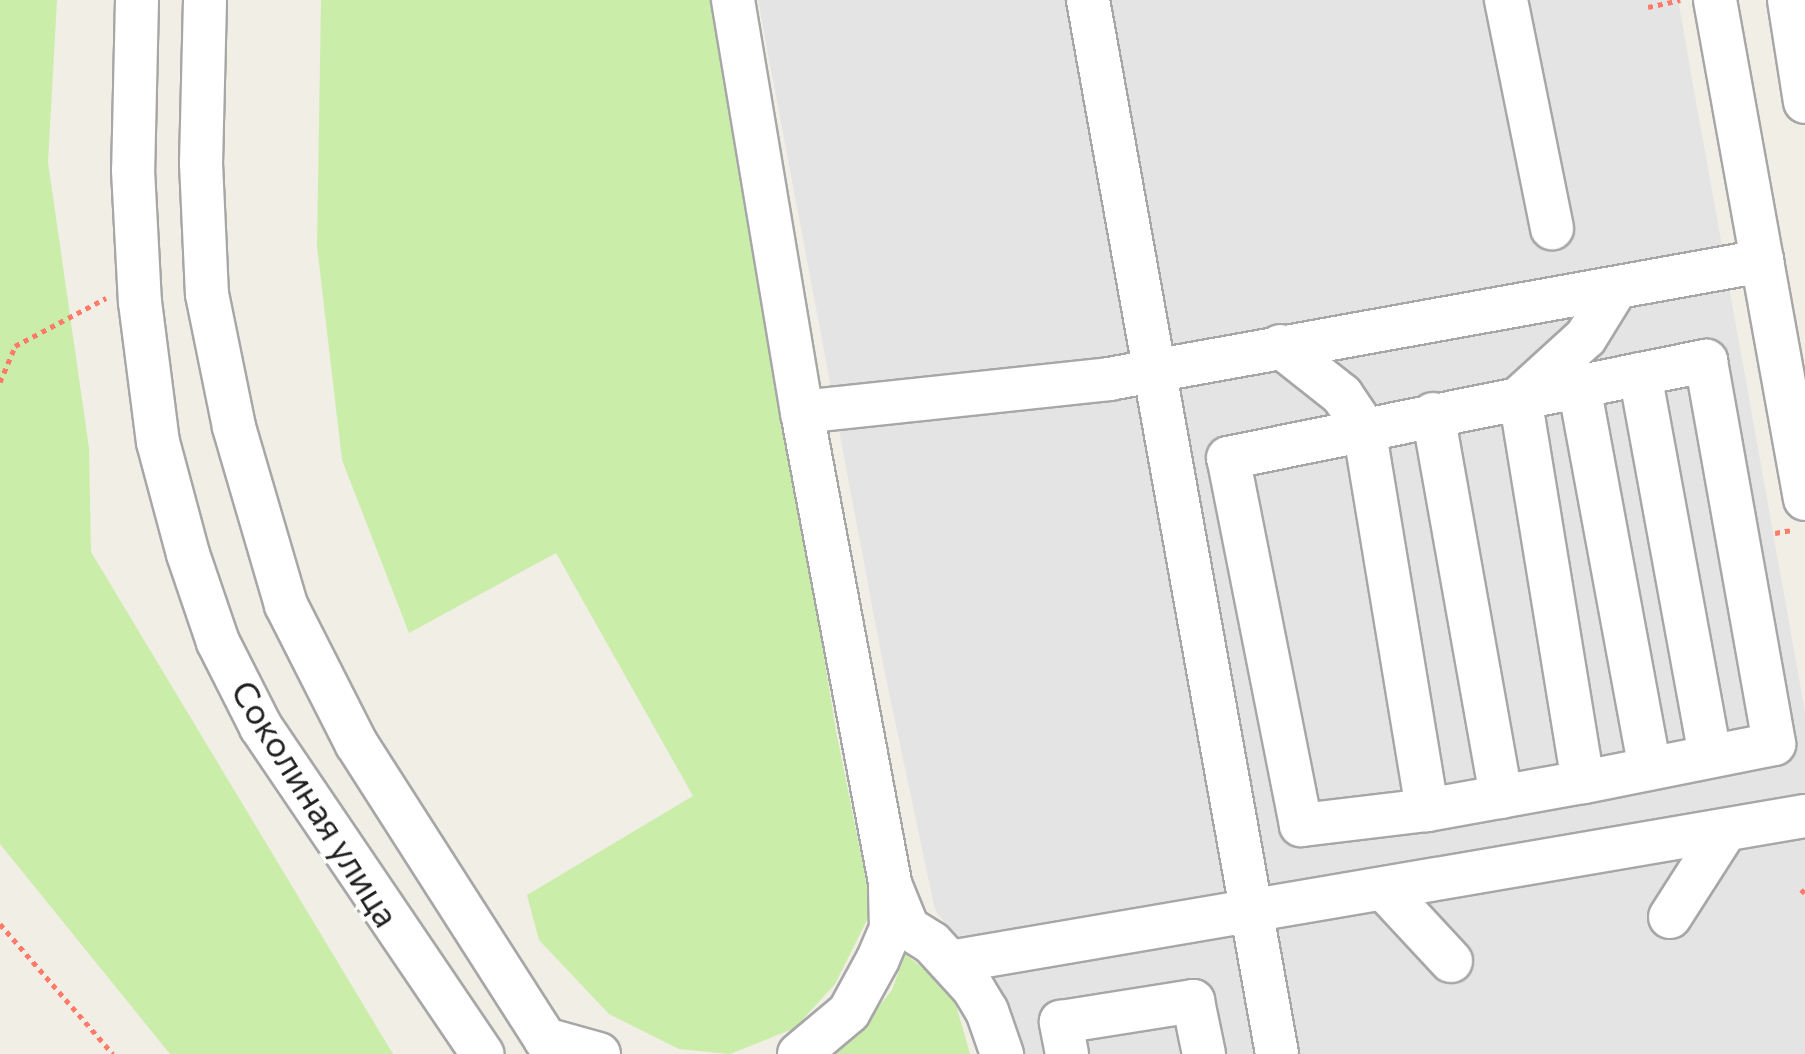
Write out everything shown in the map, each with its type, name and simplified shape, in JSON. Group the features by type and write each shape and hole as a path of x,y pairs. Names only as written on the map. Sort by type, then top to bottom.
{"street":[{"name":"Соколиная улица","path":"137,0 132,170 140,302 158,442 188,554 218,642 261,728 482,1054"},
{"name":"Соколиная улица","path":"205,0 201,164 207,294 234,427 286,605 356,743 550,1047"},
{"path":"733,0 802,412 890,884 891,929 878,959 849,1012 800,1054"},
{"path":"1088,0 1277,1054"},
{"path":"1506,0 1552,228"},
{"path":"1715,0 1805,499"},
{"path":"1789,0 1805,102"},
{"path":"802,412 1154,372 1762,261"},
{"path":"1520,398 1586,338 1615,290"},
{"path":"1280,346 1342,395 1364,428 1427,810"},
{"path":"1706,361 1774,744 1427,810 1300,825 1228,458 1579,386 1706,361"},
{"path":"1640,374 1710,756"},
{"path":"1579,386 1650,768"},
{"path":"1520,398 1584,782"},
{"path":"1434,414 1501,796"},
{"path":"950,962 1805,816"},
{"path":"1670,917 1725,830"},
{"path":"890,884 908,928 950,962 987,1011 1002,1054"},
{"path":"1385,890 1451,961"},
{"path":"1066,1054 1061,1022 1193,1001 1204,1054"},
{"path":"550,1047 599,1054"}],"path":[{"path":"1648,7 1680,0"},
{"path":"0,382 16,346 109,296"},
{"path":"0,924 113,1054"}],"green space":[{"path":"0,0 57,0 48,162 89,448 91,552 393,1054 170,1054 0,844"},
{"path":"321,0 718,0 836,731 872,910 835,984 795,1028 730,1054 679,1049 609,1014 539,940 527,895 693,796 556,553 409,633 342,460 317,246"},
{"path":"905,954 952,991 970,1054 834,1054 850,1042 892,990"}],"shaded area":[{"path":"758,0 1678,0 1805,712 1805,1054 983,1054 960,942 935,910 884,669"}]}
